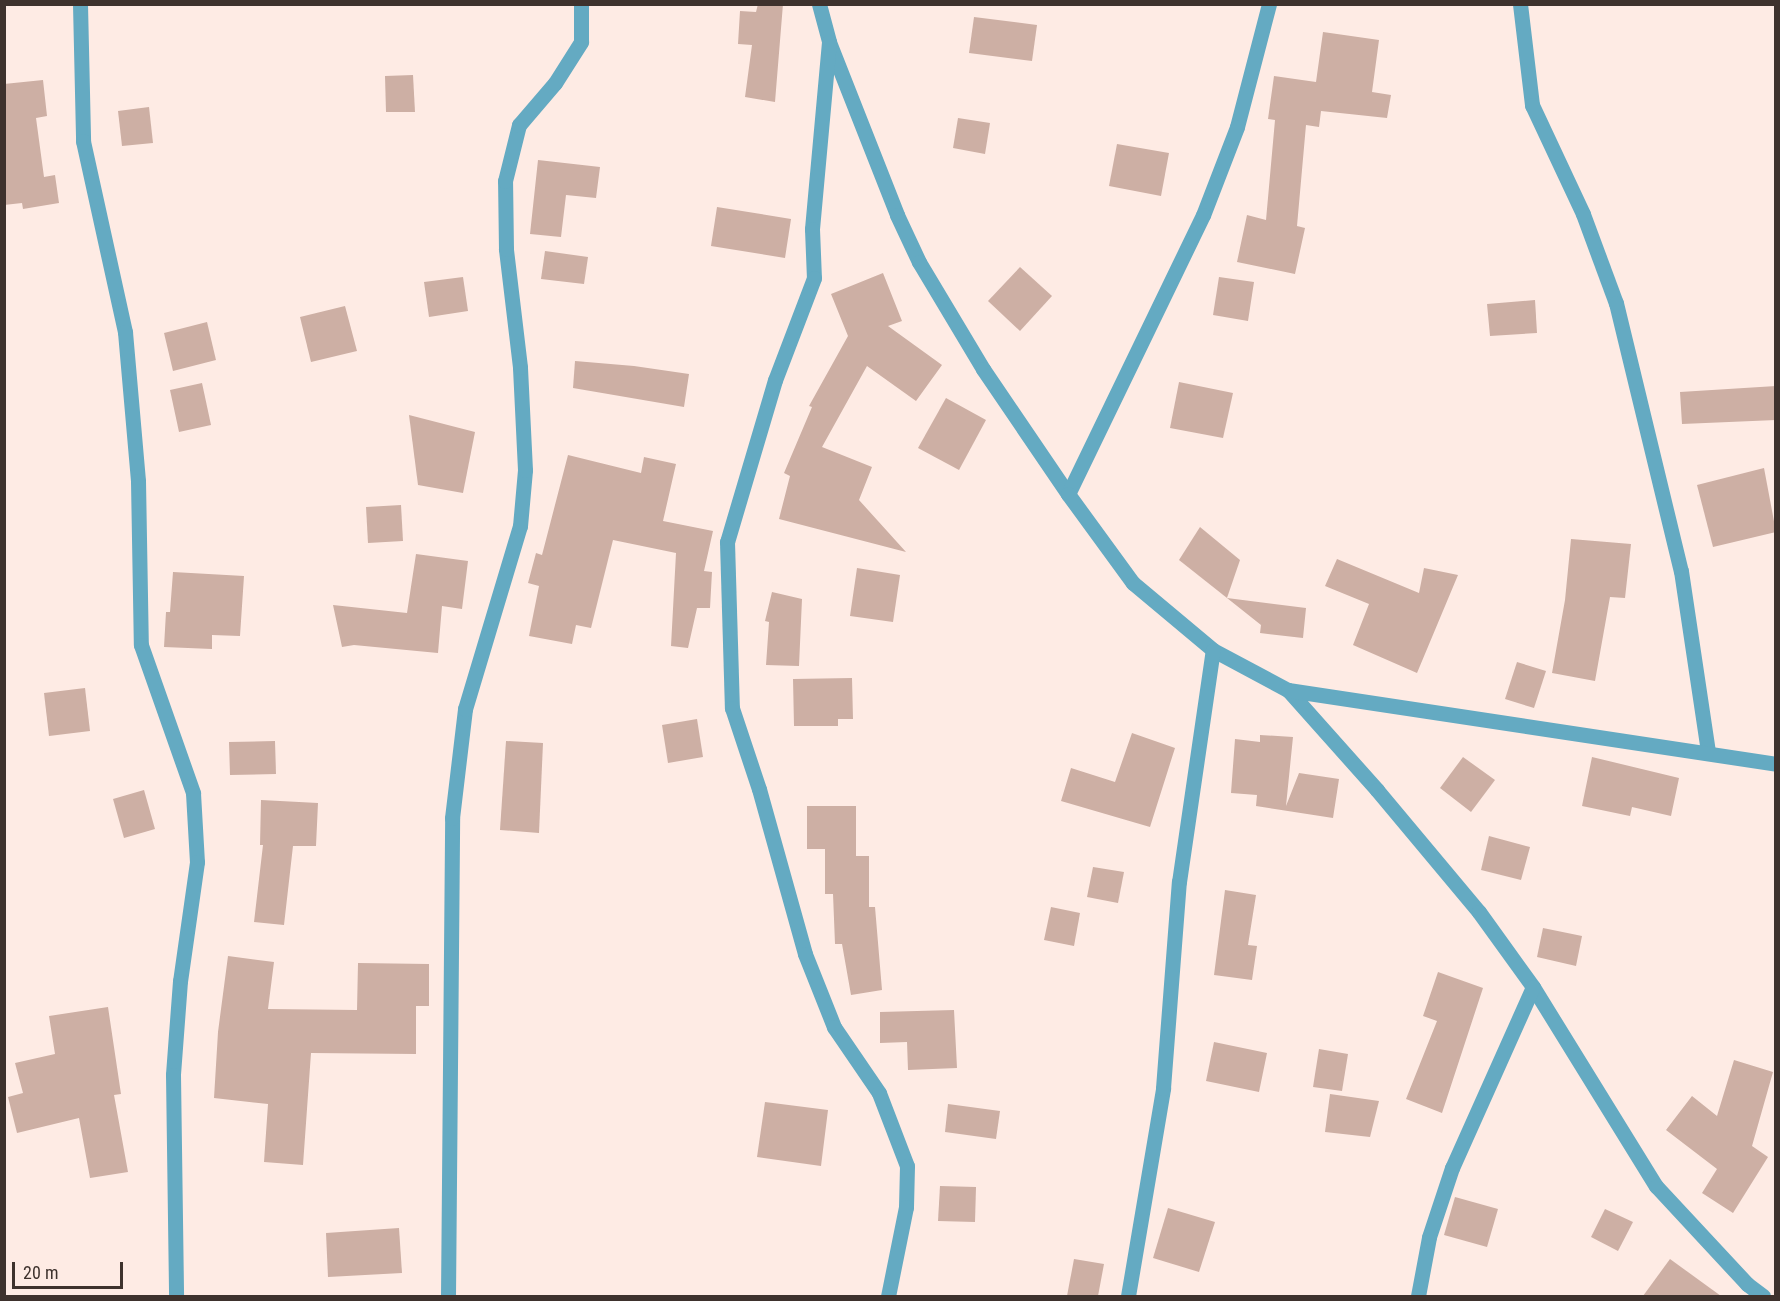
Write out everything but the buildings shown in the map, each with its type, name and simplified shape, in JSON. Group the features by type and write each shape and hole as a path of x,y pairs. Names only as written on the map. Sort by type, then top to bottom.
{"street":[{"path":"80,4 83,141 125,332 138,481 141,645 193,793 197,862 180,981 173,1075 177,1296"},
{"path":"448,1296 452,818 465,709 520,526 525,470 520,367 506,249 505,181 519,125 555,83 581,42 581,4"},
{"path":"819,4 829,42 897,214 919,261 983,369 1068,494 1133,583 1213,650 1288,690 1776,764"},
{"path":"1068,494 1203,215 1237,127 1269,4"},
{"path":"1520,4 1532,105 1583,214 1616,303 1682,571 1708,752"},
{"path":"829,42 812,229 814,278 774,380 727,542 732,708 759,789 805,954 834,1027 879,1094 907,1166 906,1207 888,1296"},
{"path":"1128,1296 1163,1088 1179,882 1213,650"},
{"path":"1288,690 1377,790 1479,912 1533,987 1656,1186 1746,1284 1763,1296"},
{"path":"1418,1296 1429,1237 1452,1168 1533,987"}]}
